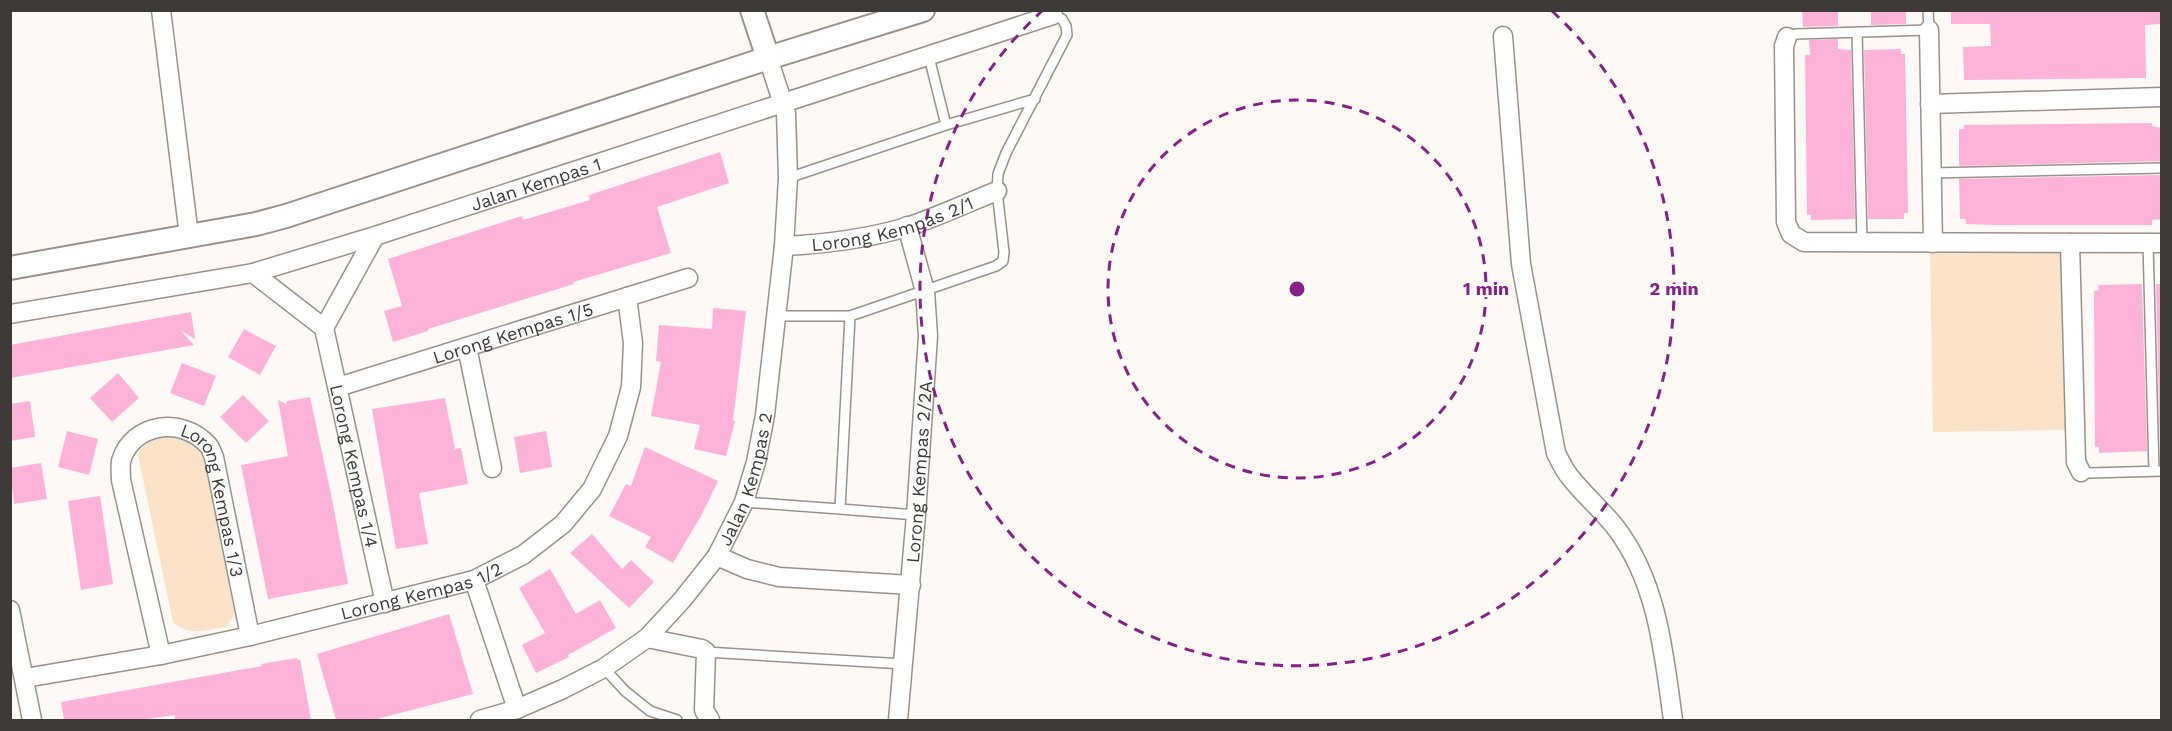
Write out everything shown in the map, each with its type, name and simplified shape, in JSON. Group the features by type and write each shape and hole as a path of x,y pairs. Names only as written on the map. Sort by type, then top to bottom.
{"street":[{"path":"161,10 189,236"},
{"path":"752,10 768,58"},
{"path":"10,268 286,216 768,58 923,10"},
{"name":"Jalan Kempas 1","path":"10,314 253,273 783,105 1053,15"},
{"path":"1929,30 1933,243"},
{"path":"1503,36 1521,264 1556,453 1568,475 1616,528 1636,559 1652,601 1663,644 1673,720"},
{"path":"1787,37 1784,45 1786,222 1791,234 1804,242 2155,243"},
{"name":"Jalan Kempas 2","path":"480,720 518,709 563,689 604,668 647,638 682,600 717,556 744,502 756,462 765,415 784,246 788,178 788,130 783,105 768,58"},
{"path":"1930,104 2162,97"},
{"name":"Lorong Kempas 2/1","path":"784,246 848,241 907,226 996,191"},
{"name":"Lorong Kempas 2/2A","path":"898,720 911,585 927,336 925,291 907,226"},
{"path":"253,273 324,328 375,236"},
{"path":"2070,243 2076,462 2081,472"},
{"name":"Lorong Kempas 1/5","path":"338,387 688,278"},
{"name":"Lorong Kempas 1/2","path":"25,678 161,655 385,603 474,580 523,555 563,524 592,489 618,436 631,387 633,343 627,297"},
{"name":"Lorong Kempas 1/4","path":"324,328 385,603"},
{"path":"467,347 492,468"},
{"name":"Lorong Kempas 1/3","path":"161,655 121,480 121,462 128,448 138,436 151,429 166,426 180,428 208,445 214,457 250,636"},
{"path":"717,556 747,569 778,577 911,585"},
{"path":"474,580 518,709"},
{"path":"10,610 32,720"},
{"path":"647,638 702,649 706,652 704,710 710,720"}],"lane":[{"path":"1787,37 1796,34 1929,30 1929,10"},
{"path":"777,316 850,316 996,266 1003,261 1004,252 996,191 998,174 1006,153 1067,35 1062,19 1053,15"},
{"path":"1857,32 1862,242"},
{"path":"928,57 946,125"},
{"path":"788,178 946,125 1035,99"},
{"path":"1932,173 2162,168"},
{"path":"2081,472 2158,471 2155,243"},
{"path":"840,509 850,316"},
{"path":"744,502 916,515"},
{"path":"706,652 904,664"},
{"path":"604,668 625,691 650,711 677,720"}],"shaded area":[{"path":"2063,250 2067,430 1933,432 1930,252"},
{"path":"181,429 202,447 235,614 226,627 205,631 185,630 173,622 138,455 152,432"}],"building":[{"path":"1802,10 1838,10 1838,26 1803,27"},
{"path":"1871,10 1906,10 1906,24 1871,25"},
{"path":"1951,10 2162,10 2162,24 2145,25 2146,78 1964,80 1963,47 1991,46 1990,24 1951,24"},
{"path":"1838,39 1838,49 1851,50 1855,219 1811,220 1811,215 1807,215 1805,55 1810,55 1809,40"},
{"path":"1901,49 1901,54 1905,54 1908,213 1904,213 1904,219 1868,219 1864,50"},
{"path":"2152,123 2152,126 2162,128 2162,161 1959,166 1959,129 1964,129 1964,125"},
{"path":"720,152 729,183 657,207 671,253 573,282 574,284 393,342 384,311 402,306 388,259 522,216 523,220 590,200 589,195"},
{"path":"2162,175 2162,219 2152,220 2152,225 1994,225 1966,224 1966,219 1960,219 1959,179"},
{"path":"2142,284 2147,451 2099,453 2099,447 2095,447 2094,291 2099,290 2098,285"},
{"path":"2156,284 2162,284 2162,451 2160,451"},
{"path":"713,308 746,311 733,421 735,421 726,456 694,449 700,425 651,416 661,362 656,361 659,325 712,329"},
{"path":"191,312 195,339 181,331 194,345 10,378 10,345"},
{"path":"244,329 276,346 260,375 228,357"},
{"path":"182,363 216,376 204,406 170,393"},
{"path":"118,373 139,398 112,422 90,398"},
{"path":"243,395 269,421 246,443 220,417"},
{"path":"310,397 348,584 268,599 241,465 288,456 278,400 286,404 287,401"},
{"path":"445,398 455,449 461,448 468,484 419,493 428,544 396,549 372,409"},
{"path":"30,401 35,437 10,441 10,404"},
{"path":"67,431 98,439 89,475 58,467"},
{"path":"546,431 552,467 520,473 514,437"},
{"path":"645,447 718,481 701,516 673,563 645,547 651,537 609,516 626,484 631,486"},
{"path":"41,463 47,499 14,504 10,468"},
{"path":"100,496 113,584 81,590 68,501"},
{"path":"592,534 622,569 631,560 654,582 629,608 570,553"},
{"path":"550,569 576,614 600,600 616,628 568,655 569,657 536,673 522,645 545,633 519,588"},
{"path":"449,614 473,694 373,720 336,720 317,654"},
{"path":"300,659 311,720 175,720 175,715 141,720 64,720 61,702"}]}
